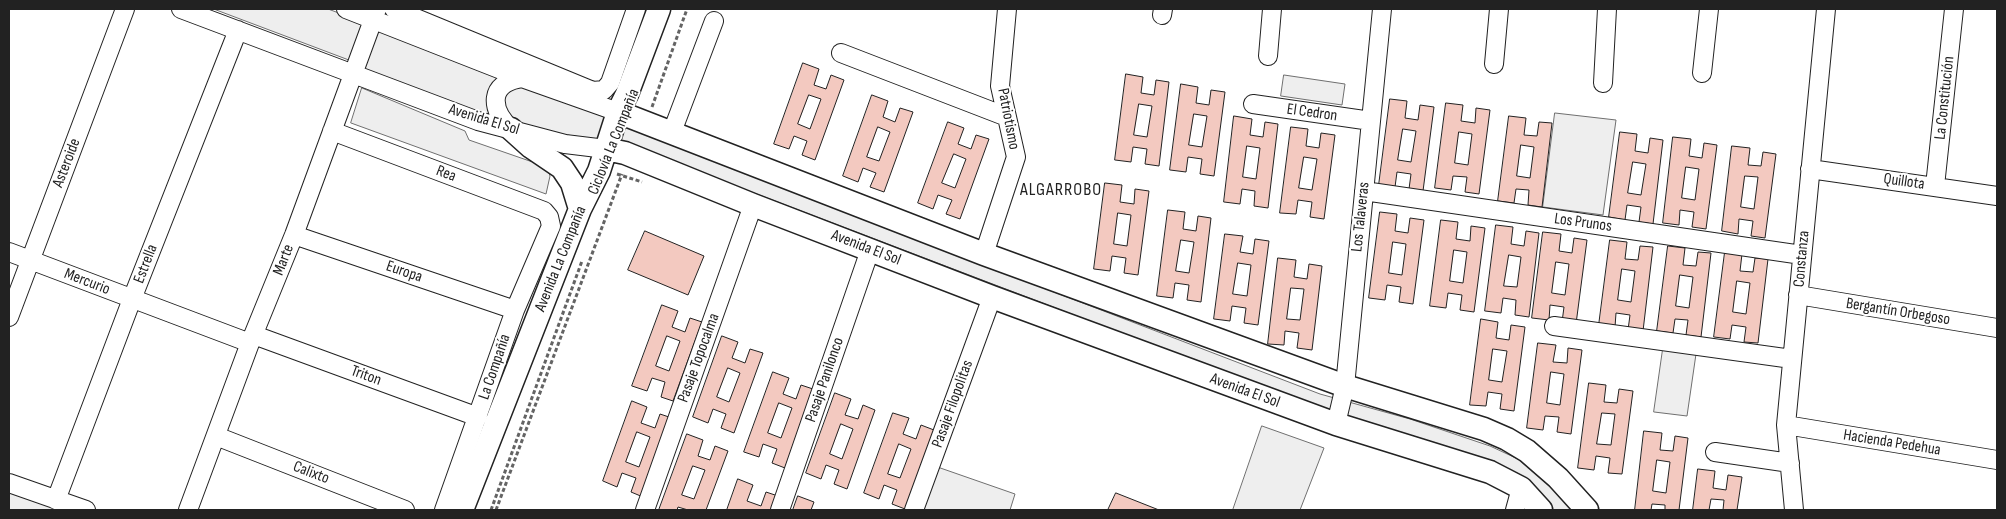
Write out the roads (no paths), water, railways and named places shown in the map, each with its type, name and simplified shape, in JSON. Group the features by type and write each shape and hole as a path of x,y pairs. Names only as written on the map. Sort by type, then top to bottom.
{"main road":[{"name":"Avenida La Compañía","path":"462,510 580,209 599,171 622,153 618,112 627,94 659,9"},
{"path":"618,112 984,254 1345,386 1484,429 1507,439 1527,451 1558,478 1587,510"},
{"path":"511,129 531,147 562,168 572,183 580,209"},
{"name":"Avenida El Sol","path":"622,153 992,297 1336,424 1490,472 1520,488 1541,510"}],"street":[{"name":"Asteroide","path":"9,317 125,9"},
{"name":"Avenida El Sol","path":"181,9 478,121 565,144 622,153"},
{"path":"346,9 375,14 522,78 618,112"},
{"path":"394,9 593,91 604,90 610,83 636,9"},
{"name":"Patriotismo","path":"984,254 1016,157 1000,86 1007,9"},
{"path":"1268,56 1272,9"},
{"name":"Los Talaveras","path":"1336,424 1345,386 1382,9"},
{"path":"1494,64 1499,9"},
{"path":"1603,83 1608,9"},
{"path":"1702,73 1709,9"},
{"name":"Constanza","path":"1794,510 1786,425 1826,9"},
{"name":"La Constitución","path":"1935,186 1954,9"},
{"name":"Marte","path":"188,510 252,339 294,235 375,14"},
{"path":"672,132 714,21"},
{"name":"Estrella","path":"56,500 132,299 238,30"},
{"path":"841,54 1007,117"},
{"path":"511,129 496,110 497,95 504,83 522,78"},
{"name":"El Cedron","path":"1253,104 1371,121"},
{"name":"Rea","path":"332,131 544,210 549,216 551,226"},
{"name":"Quillota","path":"1810,169 1997,196"},
{"name":"Los Prunos","path":"1364,191 1802,255"},
{"name":"Pasaje Topocalma","path":"645,510 753,205"},
{"name":"La Compañía","path":"444,510 515,310 551,226"},
{"name":"Europa","path":"294,235 515,310"},
{"name":"Pasaje Panilonco","path":"780,510 870,250"},
{"name":"Mercurio","path":"9,252 132,299 252,339"},
{"name":"Bergantín Orbegoso","path":"1798,295 1997,328"},
{"name":"Pasaje Filopolitas","path":"914,510 992,297"},
{"path":"1554,326 1792,359"},
{"name":"Triton","path":"252,339 478,417"},
{"name":"Hacienda Pedehua","path":"1786,425 1997,460"},
{"name":"Calixto","path":"216,436 405,510"},
{"path":"1715,452 1790,463"},
{"path":"9,483 86,510"},
{"path":"1515,510 1520,488"}],"district":[{"name":"ALGARROBO","path":"1061,190"}]}
